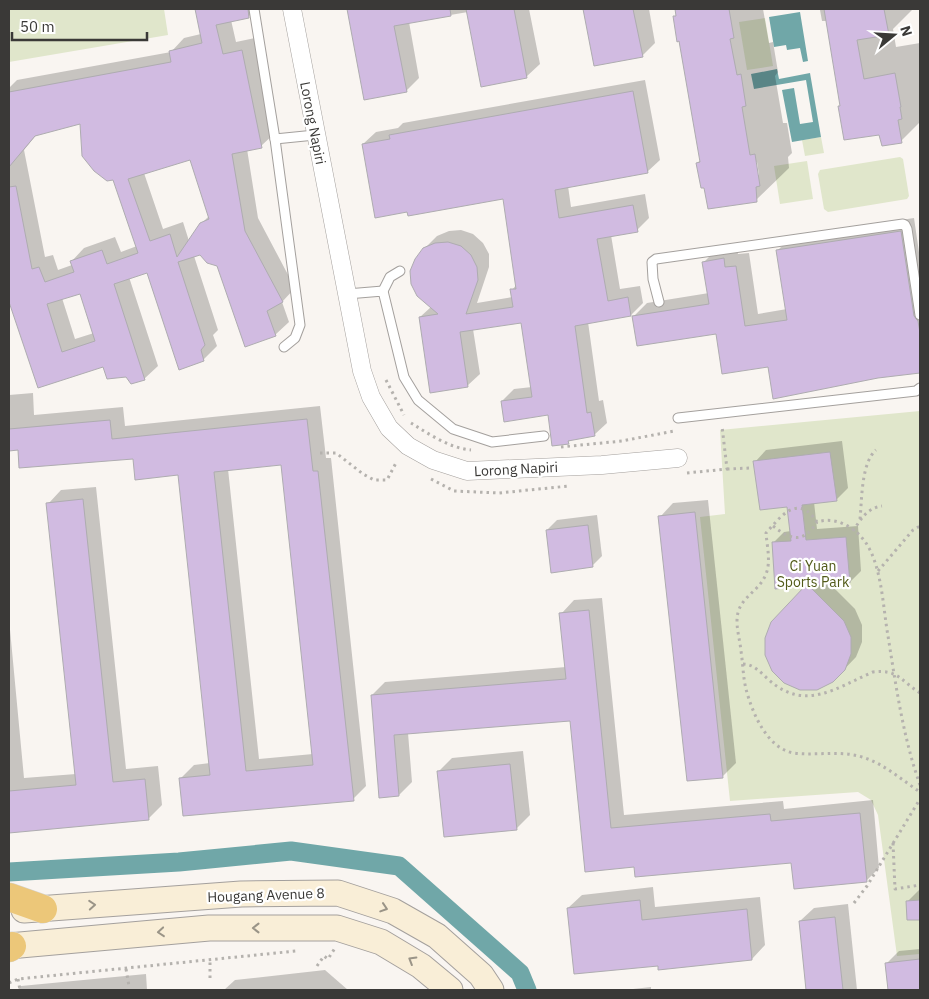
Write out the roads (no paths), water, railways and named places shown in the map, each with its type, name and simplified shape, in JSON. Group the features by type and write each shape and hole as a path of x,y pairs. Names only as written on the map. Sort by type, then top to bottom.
{"highway":[{"path":"9,897 43,909"}],"main road":[{"name":"Hougang Avenue 8","path":"9,910 241,894 338,893 392,911 437,936 481,975 491,990"},
{"path":"10,946 209,928 337,928 381,942 421,966 450,990"}],"street":[{"name":"Lorong Napiri","path":"292,9 362,371 372,397 389,428 408,446 433,460 467,471 678,458"}],"lane":[{"path":"254,9 275,139 300,325 295,338 284,347"},
{"path":"275,139 315,135"},
{"path":"659,302 653,279 652,262 656,259 902,224 907,228 920,315"},
{"path":"400,271 390,277 383,291 404,377 418,400 453,429 492,442 544,436"},
{"path":"347,294 383,291"},
{"path":"678,418 916,391 920,388"}],"water":[{"path":"800,12 808,61 803,62 800,48 787,50 786,45 774,47 769,17"},
{"path":"777,69 779,79 810,73 821,137 792,142 782,90 794,88 800,124 813,122 806,80 754,89 751,74"}],"waterway":[{"path":"9,872 179,862 291,851 399,866 520,973 527,990"}],"park label":[{"name":"Ci Yuan Sports Park","path":"813,574"}]}
